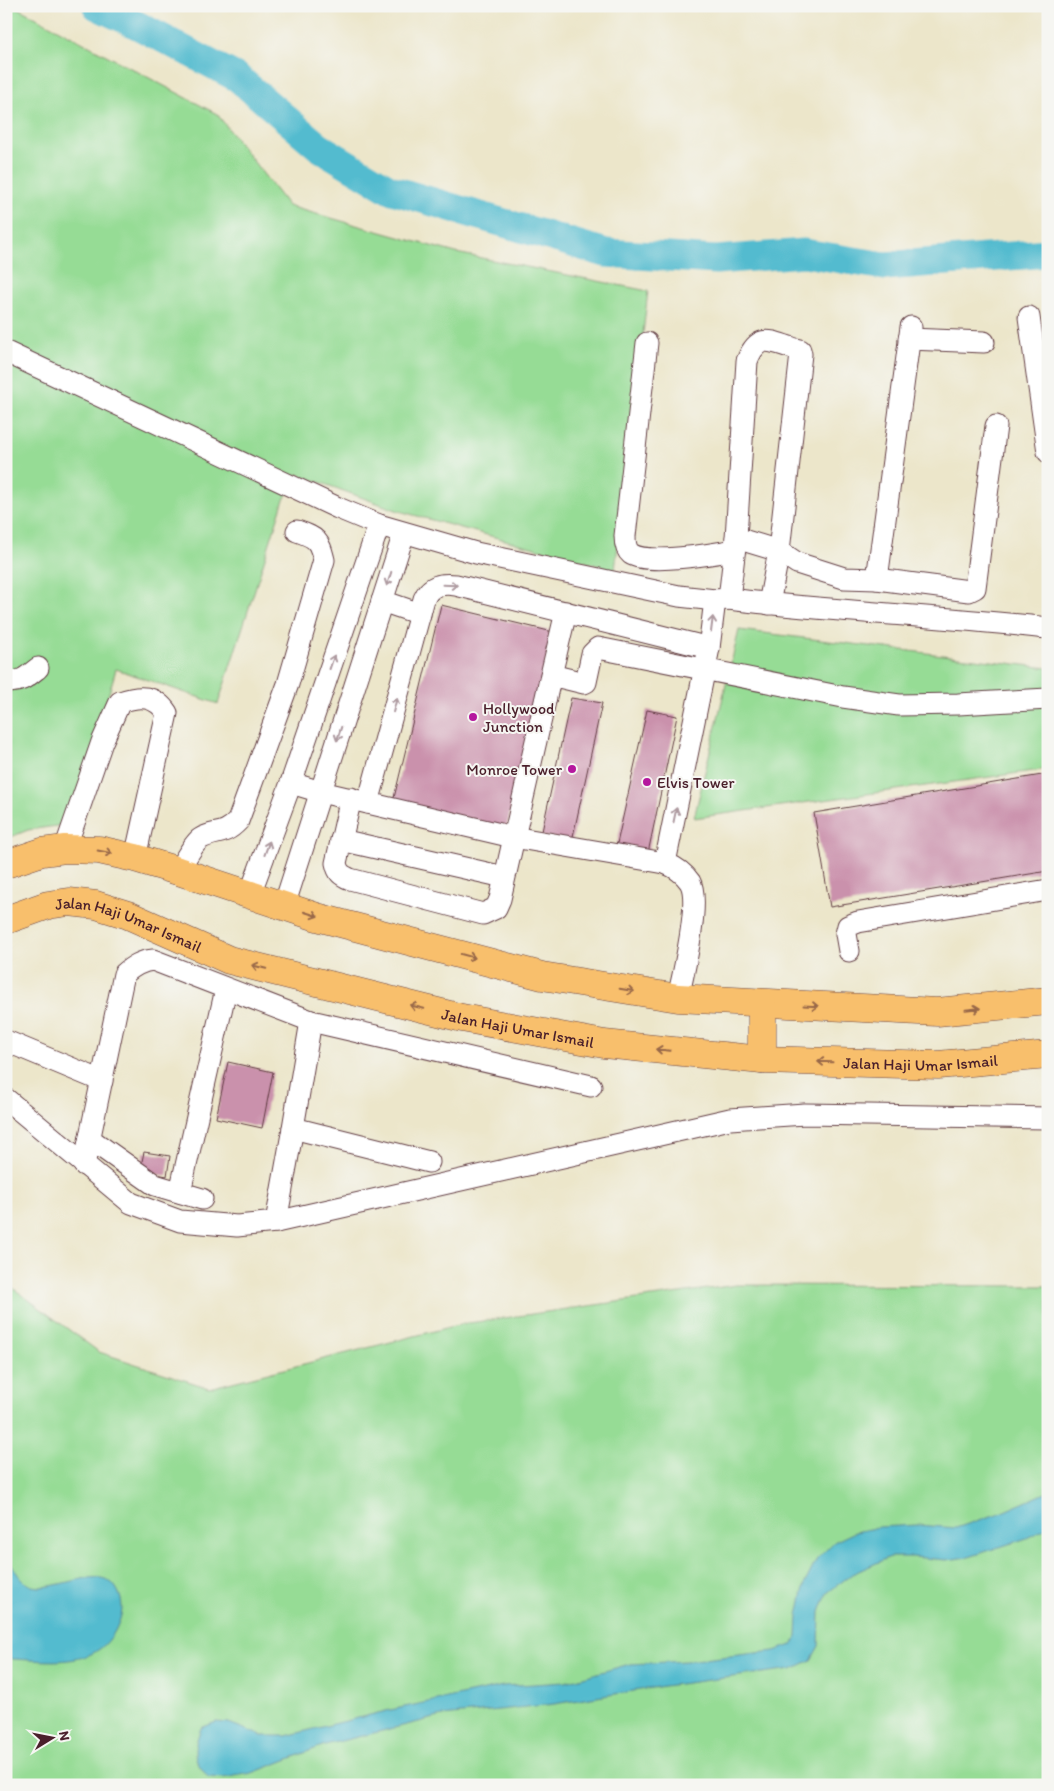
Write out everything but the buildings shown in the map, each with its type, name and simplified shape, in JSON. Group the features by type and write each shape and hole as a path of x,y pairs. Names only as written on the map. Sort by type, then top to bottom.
{"main road":[{"path":"6,864 42,852 99,850 135,858 178,871 317,917 542,976 678,998 937,1012 1048,1001"},
{"name":"Jalan Haji Umar Ismail","path":"6,920 48,905 69,902 96,905 128,915 229,960 462,1018 604,1044 762,1060 938,1065 1048,1055"},
{"path":"762,1004 762,1060"}],"street":[{"path":"1029,317 1048,452"},
{"path":"877,579 910,333 984,342"},
{"path":"666,863 709,648 735,544 747,361 752,348 766,340 800,350 801,354 779,550 769,604"},
{"path":"648,343 624,536 630,553 639,558 678,558 735,544 779,550 797,563 844,578 877,579 969,591 975,588 996,426"},
{"path":"6,352 293,487 379,525 476,554 679,596 1048,628"},
{"path":"250,894 379,525"},
{"path":"178,871 198,840 208,835 219,834 231,828 238,820 280,707 324,560 320,544 310,535 298,531"},
{"path":"284,906 404,533"},
{"path":"566,612 496,908 483,914 342,876 337,871 336,863 341,840 359,801 427,592 446,584 566,612 709,648"},
{"path":"382,601 420,614"},
{"path":"551,675 586,682 592,654 598,648 842,697 899,704 958,704 1048,699"},
{"path":"6,681 21,681 38,668"},
{"path":"288,684 321,695"},
{"path":"65,850 102,742 120,702 133,697 150,698 161,704 167,713 135,858"},
{"path":"280,707 312,720"},
{"path":"290,783 513,837 666,863 674,866 690,883 693,895 688,952 678,998"},
{"path":"341,840 504,877"},
{"path":"849,951 846,934 848,926 858,922 1048,890"},
{"path":"84,1165 124,974 131,967 139,963 153,960 311,1021 591,1086"},
{"path":"180,1192 226,988"},
{"path":"276,1222 311,1021"},
{"path":"6,1041 102,1081"},
{"path":"6,1099 131,1203 180,1221 237,1226 276,1222 730,1120 805,1114 1048,1118"},
{"path":"293,1128 429,1162"},
{"path":"90,1139 155,1185 202,1199"}],"green space":[{"path":"6,6 14,6 217,114 288,206 456,253 648,291 615,570 399,511 297,474 283,502 218,704 116,669 71,824 28,830 6,839"},
{"path":"739,630 1048,668 1048,769 694,818"},
{"path":"6,1283 99,1352 209,1388 462,1324 736,1285 1048,1286 1048,1785 6,1785"}],"water":[{"path":"1048,1492 1048,1527 1027,1538 969,1557 946,1560 890,1557 852,1574 827,1593 820,1612 819,1646 811,1660 792,1669 664,1686 554,1704 443,1716 325,1745 252,1773 223,1778 208,1777 196,1759 195,1748 201,1728 216,1722 229,1723 262,1736 286,1736 386,1711 503,1686 565,1682 630,1664 686,1661 774,1651 792,1645 797,1637 798,1615 805,1583 817,1559 834,1542 855,1532 879,1527 918,1525 956,1528 1000,1513"},
{"path":"6,1553 23,1581 32,1586 52,1586 86,1578 106,1579 113,1584 120,1597 122,1610 112,1635 102,1647 90,1655 61,1661 6,1657"}],"waterway":[{"path":"97,6 238,78 319,147 389,189 606,253 716,260 804,253 885,266 1048,253"}],"place":[{"name":"Hollywood Junction","path":"473,717"},
{"name":"Monroe Tower","path":"572,769"},
{"name":"Elvis Tower","path":"647,782"}]}
